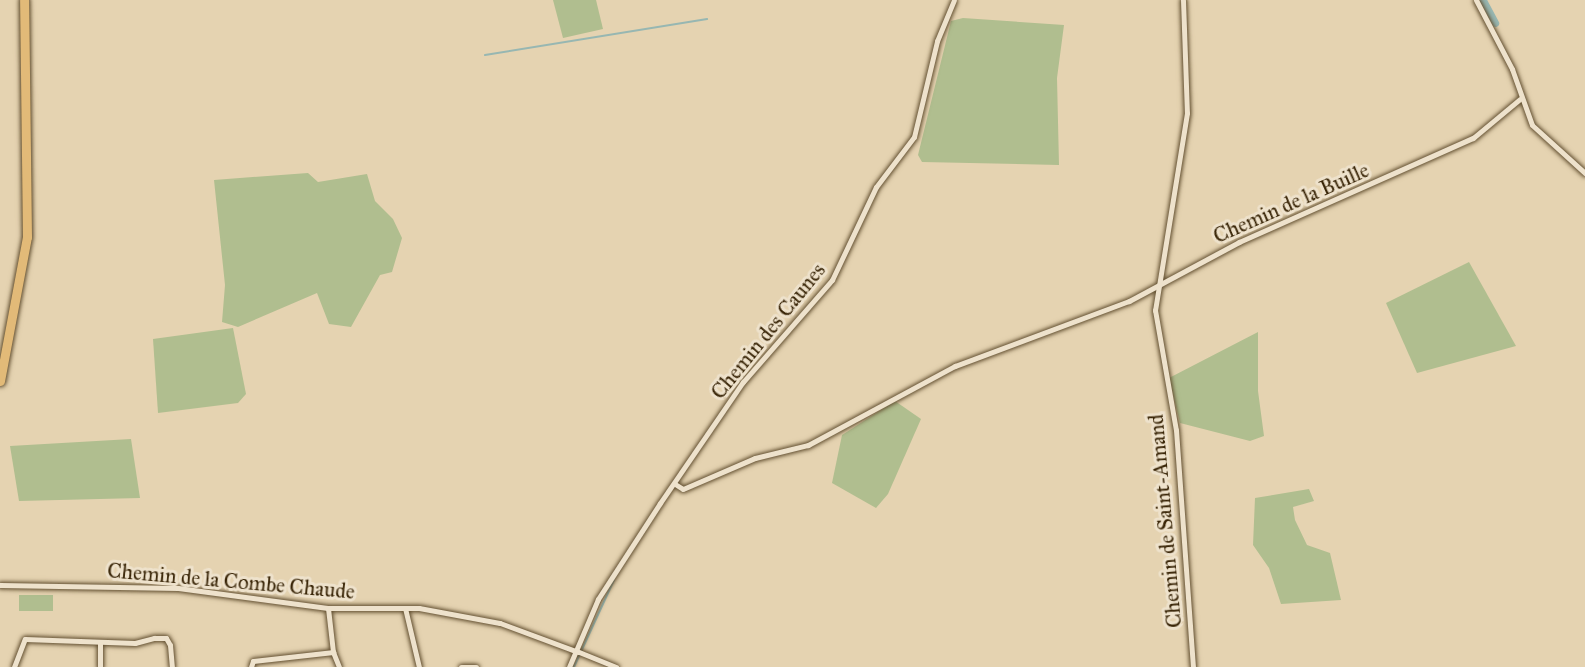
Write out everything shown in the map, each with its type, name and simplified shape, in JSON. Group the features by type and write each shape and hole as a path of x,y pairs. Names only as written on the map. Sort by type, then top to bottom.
{"main road":[{"path":"0,381 27,237 24,0"}],"street":[{"name":"Chemin des Caunes","path":"569,667 607,584 743,382 832,280 876,187 914,137 946,15 954,0"},
{"name":"Chemin de Saint-Amand","path":"1183,0 1187,113 1156,289 1155,310 1177,430 1193,667"},
{"path":"1476,0 1512,69 1520,99 1532,125 1585,173"},
{"name":"Chemin de la Buille","path":"675,484 683,489 755,458 808,445 955,366 1069,327 1156,289 1239,242 1474,138 1520,99"},
{"name":"Chemin de la Combe Chaude","path":"0,585 178,588 328,608 405,608 486,619 616,667"},
{"path":"328,608 333,652 339,667"},
{"path":"405,608 419,667"},
{"path":"14,667 25,639 100,642 166,638 172,667"},
{"path":"100,642 100,667"},
{"path":"251,667 253,661 333,652"},
{"path":"461,667 476,667"}],"green space":[{"path":"553,0 596,0 603,29 563,38"},
{"path":"963,18 1064,25 1057,78 1059,165 922,162 918,155 951,21"},
{"path":"308,173 318,182 367,174 375,201 393,219 402,238 392,272 380,275 351,327 329,324 317,293 238,327 222,322 225,285 214,180"},
{"path":"1469,262 1516,346 1417,373 1386,303"},
{"path":"233,328 246,394 238,403 158,413 153,339"},
{"path":"1258,332 1258,391 1264,436 1250,441 1180,423 1169,378"},
{"path":"895,401 921,419 888,494 876,508 832,483 842,435"},
{"path":"131,439 140,498 19,501 10,446"},
{"path":"1309,489 1314,501 1293,507 1295,520 1307,545 1330,553 1341,600 1281,604 1269,568 1253,545 1255,498"},
{"path":"19,595 53,595 53,611 19,611"}],"waterway":[{"path":"1483,0 1495,23"},
{"path":"485,55 707,19"},
{"path":"574,667 614,580"}]}
